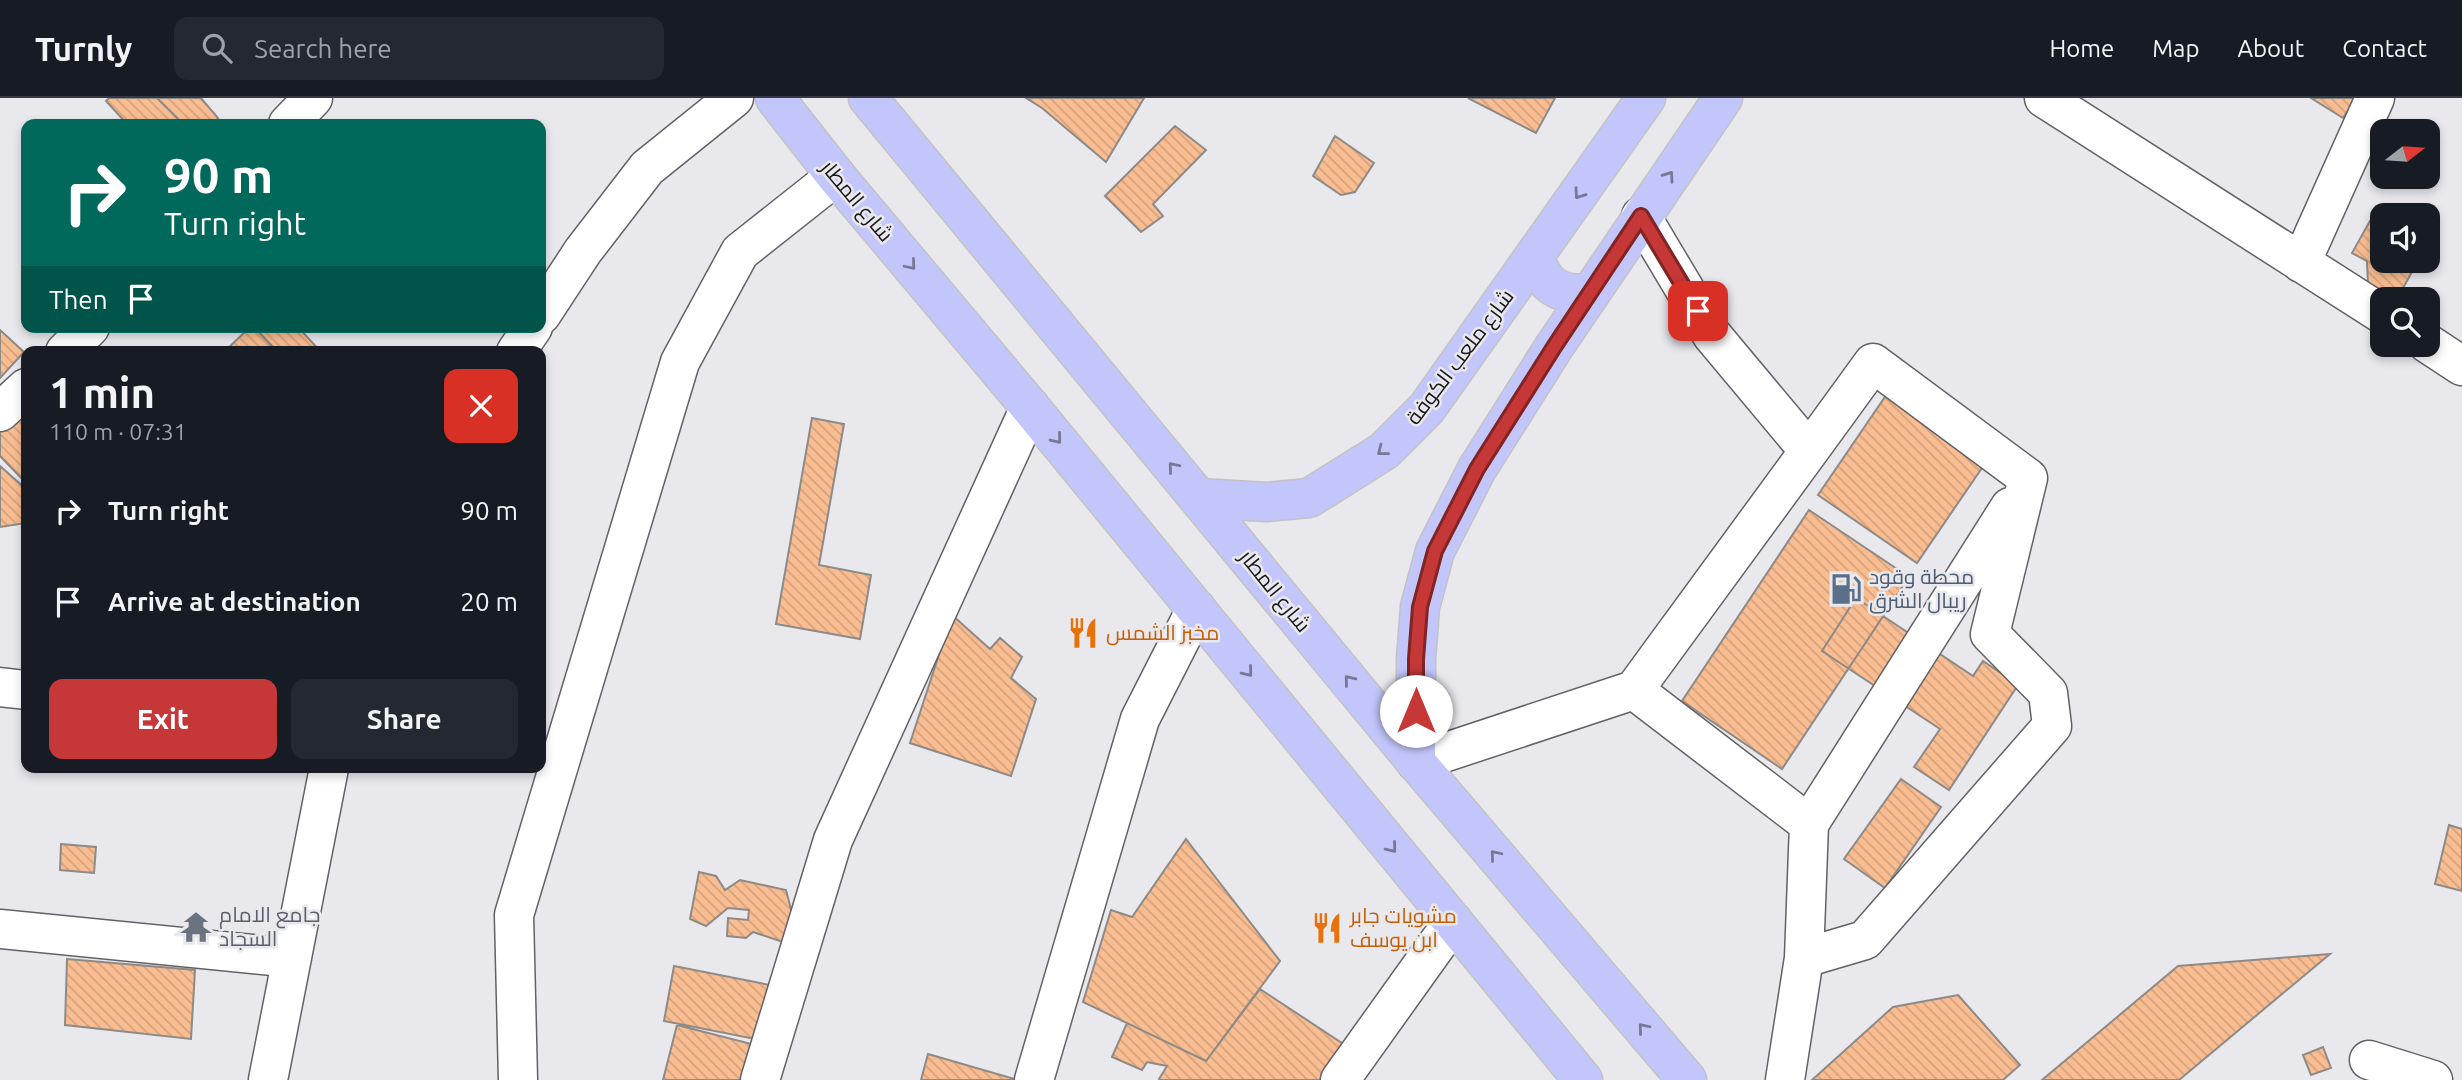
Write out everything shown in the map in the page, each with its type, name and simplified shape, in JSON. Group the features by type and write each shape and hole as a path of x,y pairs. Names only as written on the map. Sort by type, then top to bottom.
{"main road":[{"name":"شارع المطار","path":"775,98 836,176 1030,407 1583,1080"},
{"name":"شارع المطار","path":"868,98 1416,762 1687,1080"},
{"name":"شارع ملعب الكوفة","path":"1199,498 1267,502 1309,498 1384,451 1427,408 1646,98"},
{"path":"1416,762 1416,659 1420,607 1435,551 1477,469 1590,292 1723,98"},
{"path":"1535,256 1538,268 1553,288 1577,295 1590,292"}],"street":[{"path":"293,119 313,98"},
{"path":"546,307 583,251 647,168 734,98"},
{"path":"2044,98 2370,306"},
{"path":"2301,262 2375,98"},
{"path":"518,1080 514,915 680,362 740,252 836,176"},
{"path":"1641,216 1712,335 1809,450"},
{"path":"71,346 84,333"},
{"path":"2440,352 2462,366"},
{"path":"1416,762 1634,690 1873,363 2028,478"},
{"path":"0,412 21,393"},
{"path":"760,1080 833,840 1030,407"},
{"path":"1784,1080 1804,958 1808,824 2028,478"},
{"path":"1804,958 1865,940 2052,726 2048,692 1990,634 2028,478"},
{"path":"1034,1080 1140,719 1196,608"},
{"path":"0,687 21,689"},
{"path":"1634,690 1808,824"},
{"path":"268,1080 328,773"},
{"path":"1340,1080 1454,922"},
{"path":"0,929 292,958"},
{"path":"2369,1060 2433,1080"}],"building":[{"path":"109,98 157,98 178,119 122,119 106,101"},
{"path":"157,98 201,98 218,118 217,119 178,119"},
{"path":"1026,98 1144,98 1106,162 1042,108"},
{"path":"1468,98 1555,98 1536,133"},
{"path":"2311,98 2356,98 2343,118"},
{"path":"1175,126 1206,150 1153,204 1163,216 1141,232 1105,196"},
{"path":"1335,136 1374,163 1355,192 1341,195 1313,176"},
{"path":"2370,221 2370,273 2411,273 2404,287 2372,287 2368,285 2367,261 2352,253"},
{"path":"0,330 21,349 21,355 0,378"},
{"path":"244,333 260,333 271,346 230,346"},
{"path":"260,333 304,333 315,346 272,346"},
{"path":"1887,394 1986,462 1917,563 1818,495"},
{"path":"21,412 21,478 0,456 0,431"},
{"path":"812,418 844,424 819,565 871,575 860,639 776,624"},
{"path":"0,466 21,485 21,524 0,527"},
{"path":"1809,510 1909,577 1782,769 1682,701"},
{"path":"1856,598 1973,676 1983,661 2018,685 1949,790 1914,767 1940,729 1822,651"},
{"path":"952,615 990,649 1000,638 1022,657 1011,678 1036,699 1011,776 910,743"},
{"path":"1901,779 1941,807 1885,888 1844,859"},
{"path":"2449,825 2462,829 2462,891 2435,884"},
{"path":"1186,839 1280,961 1206,1061 1083,1002 1111,910 1132,917"},
{"path":"61,844 96,847 94,873 60,870"},
{"path":"699,872 716,876 725,890 740,880 786,890 794,921 786,943 753,932 746,938 727,936 728,918 748,920 749,910 728,908 706,926 690,919"},
{"path":"2330,954 2179,1080 2042,1080 2178,966"},
{"path":"67,959 195,970 191,1039 65,1025"},
{"path":"674,966 780,987 770,1042 664,1021"},
{"path":"1260,989 1357,1053 1337,1080 1160,1080 1167,1066 1147,1062 1142,1070 1112,1057 1127,1023 1206,1061"},
{"path":"1958,995 2020,1065 2003,1080 1812,1080 1893,1007"},
{"path":"677,1025 767,1048 759,1080 663,1080"},
{"path":"2323,1047 2331,1068 2311,1075 2303,1055"},
{"path":"928,1054 1018,1080 921,1080"}],"place":[{"name":"محطة وقود ريبال الشرق","path":"1846,589"},
{"name":"مخبز الشمس","path":"1083,633"},
{"name":"جامع الامام السجاد","path":"196,927"},
{"name":"مشويات جابر ابن يوسف","path":"1327,928"}],"route":[{"path":"1416,711 1420,607 1435,551 1477,469 1641,216 1698,311"}]}
